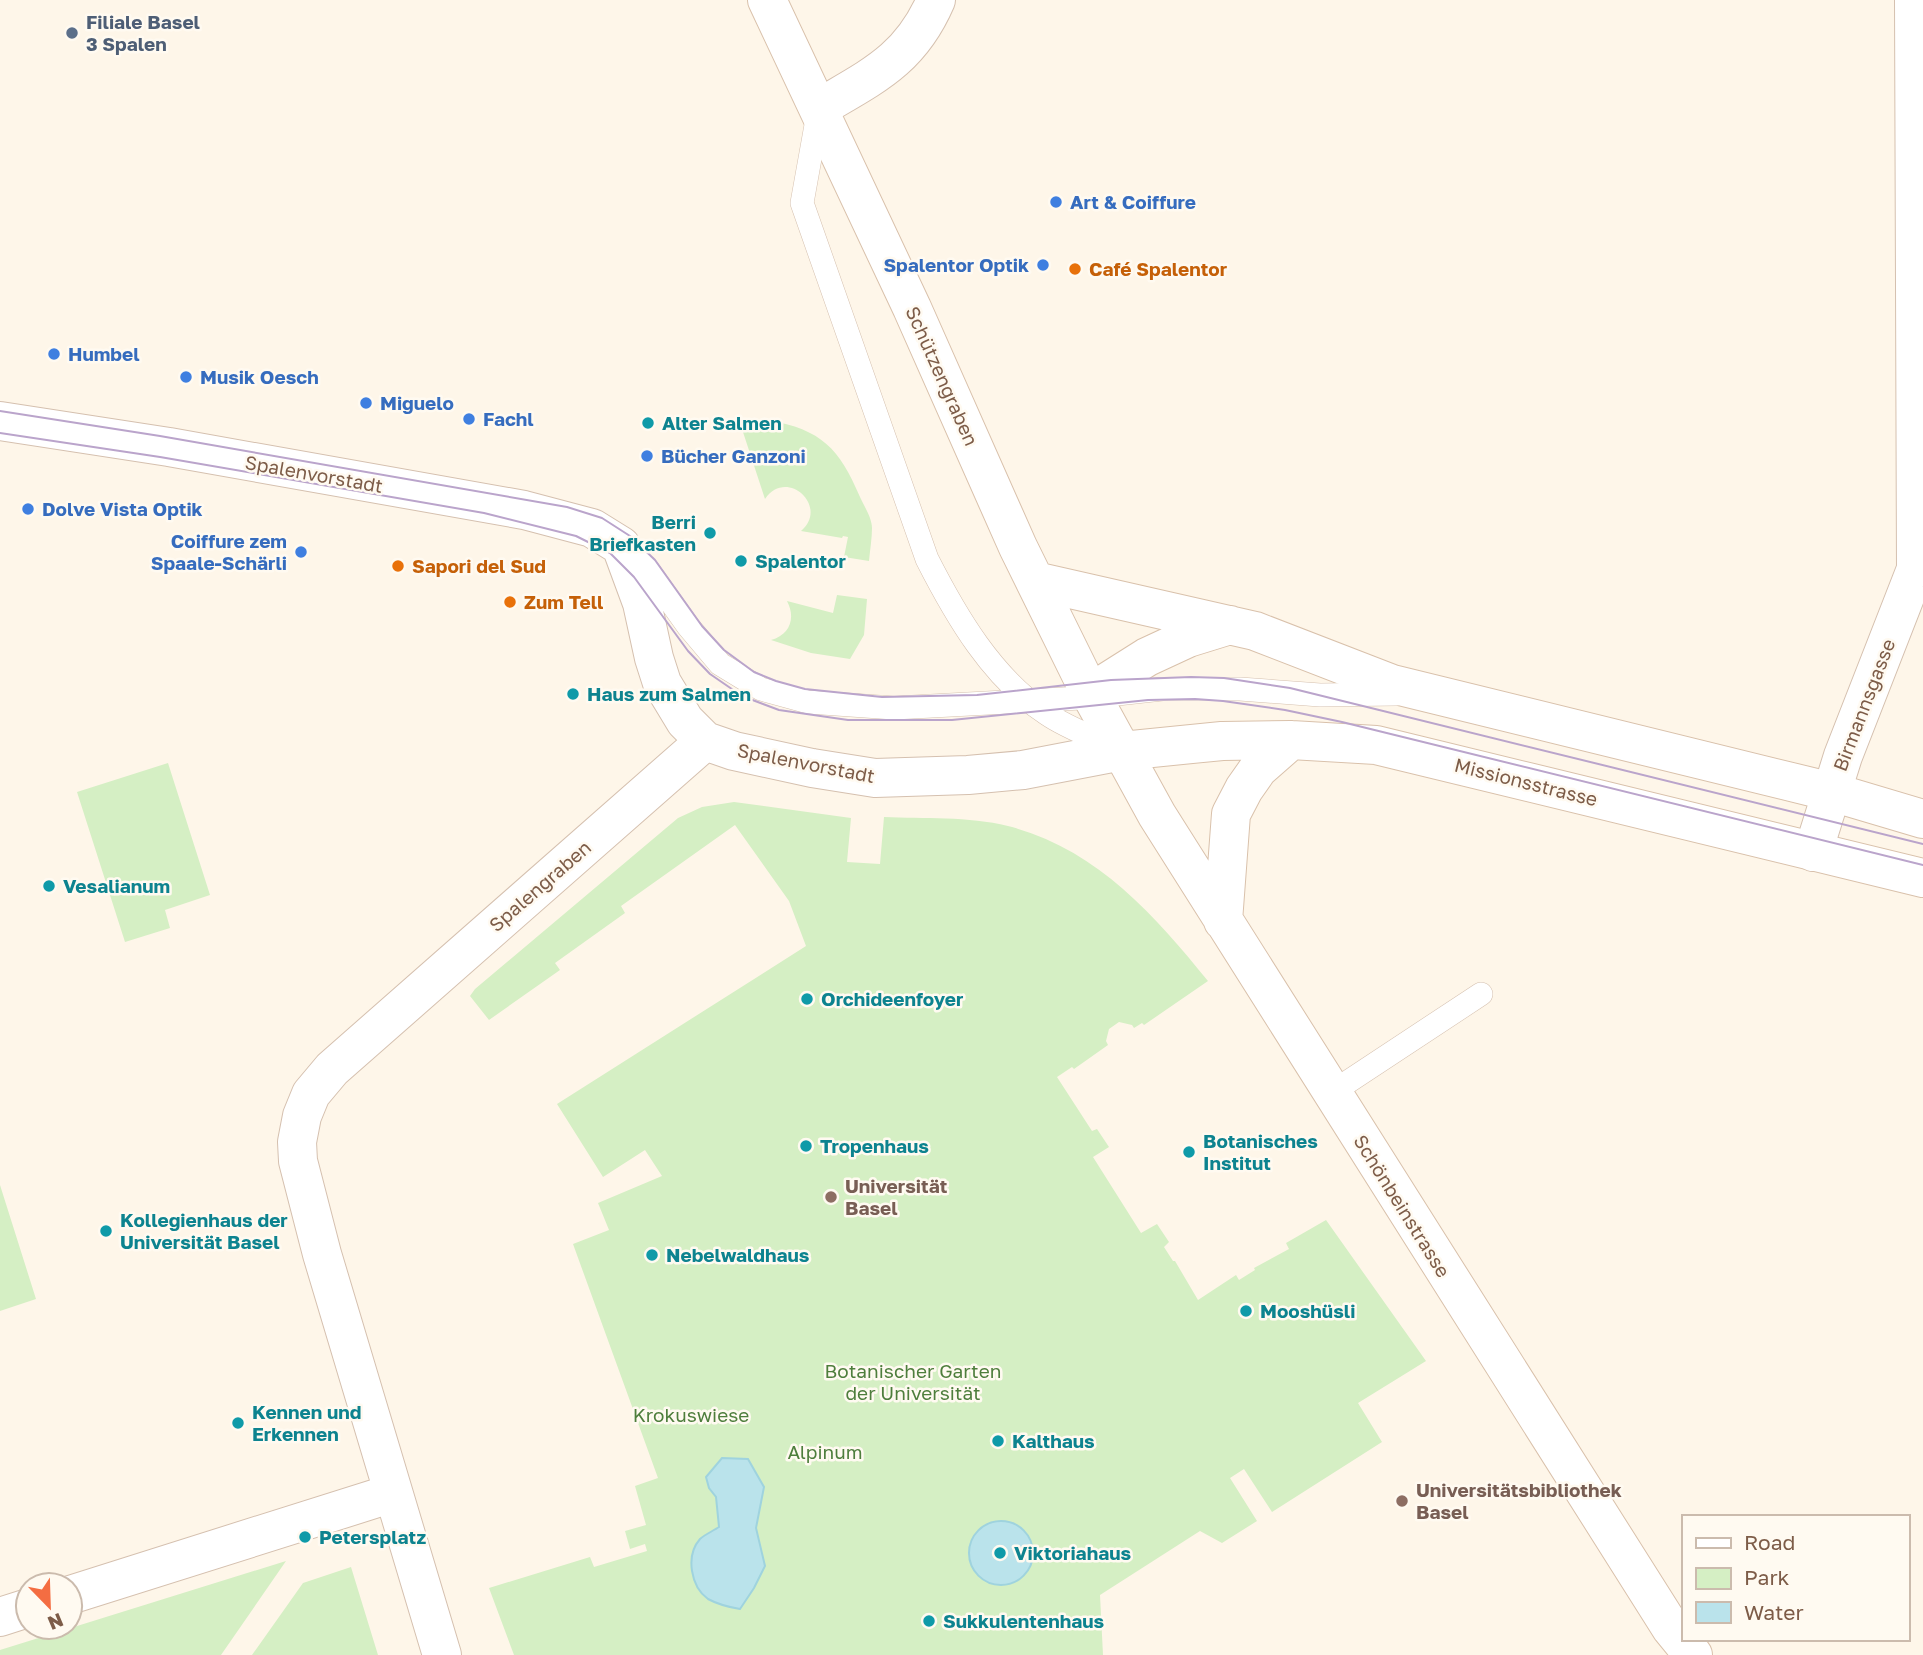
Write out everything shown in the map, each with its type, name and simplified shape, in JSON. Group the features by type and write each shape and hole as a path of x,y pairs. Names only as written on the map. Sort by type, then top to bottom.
{"main road":[{"name":"Schützengraben","path":"768,0 1035,581 1122,751"},
{"path":"819,108 881,71 905,50 925,24 936,0"},
{"path":"1914,0 1920,565"},
{"name":"Spalenvorstadt","path":"0,421 169,447 524,510 592,528 621,546"},
{"path":"621,546 642,603 662,683 685,721 705,741"},
{"name":"Birmannsgasse","path":"1813,852 1843,756 1920,565"},
{"path":"1035,581 1255,631 1392,684 1832,792 1923,818"},
{"path":"1091,695 1147,657 1188,638 1230,625"},
{"path":"1223,921 1231,814 1258,769 1291,740"},
{"name":"Missionsstrasse","path":"1122,751 1222,741 1291,740 1376,745 1923,878"},
{"name":"Spalenvorstadt","path":"705,741 764,758 875,778 1023,770 1122,751"},
{"name":"Spalengraben","path":"393,1493 302,1179 297,1142 302,1116 311,1094 332,1069 705,741"},
{"name":"Schönbeinstrasse","path":"1122,751 1157,816 1331,1093 1671,1628 1693,1655"},
{"path":"84,1591 393,1493 442,1655"}],"lane":[{"path":"819,108 802,203 927,559 951,607 986,655 1017,691 1049,716 1122,751"},
{"name":"Spalenvorstadt","path":"621,546 646,567 688,626 720,664 761,689 807,702 894,708 1091,695"},
{"path":"1091,695 1162,689 1240,689 1320,695 1431,693"},
{"path":"1331,1093 1481,994"}],"green space":[{"path":"768,420 802,429 826,444 836,454 871,520 869,561 844,557 848,537 801,531 809,521 811,511 808,501 793,488 774,490 765,499 741,426"},
{"path":"837,595 867,599 864,635 850,659 811,653 771,640 778,638 790,625 791,614 787,601 833,613"},
{"path":"168,763 210,895 165,910 170,928 125,942 77,792"},
{"name":"Botanischer Garten der Universität","path":"734,802 851,818 847,862 880,864 884,817 962,819 1008,826 1039,836 1068,850 1120,887 1144,908 1208,981 1144,1025 1142,1023 1134,1028 1119,1022 1109,1029 1106,1041 1108,1045 1074,1069 1072,1067 1057,1077 1092,1131 1097,1129 1109,1147 1093,1157 1141,1233 1157,1224 1169,1242 1164,1247 1198,1300 1236,1275 1239,1280 1255,1270 1254,1268 1289,1249 1286,1243 1326,1220 1426,1361 1358,1403 1382,1442 1272,1512 1244,1469 1230,1478 1257,1521 1222,1543 1200,1531 1100,1595 1103,1655 514,1655 489,1588 590,1557 594,1567 647,1551 645,1544 630,1549 625,1531 646,1525 635,1486 658,1478 573,1244 609,1230 598,1203 662,1176 645,1150 603,1177 557,1104 806,946 789,901 735,825 621,906 625,913 555,963 560,970 489,1020 470,996 678,818 702,807"},
{"path":"0,1185 36,1299 0,1311"},
{"path":"286,1561 221,1655 0,1655 0,1650 29,1641 84,1641 84,1624"},
{"path":"351,1567 378,1655 252,1655 303,1583"}],"water":[{"path":"722,1458 748,1459 764,1487 756,1528 765,1566 740,1609 708,1599 697,1587 692,1571 695,1546 719,1527 716,1497 709,1488 706,1477"},
{"path":"1001,1521 1024,1530 1033,1553 1024,1576 1001,1585 978,1576 969,1553 978,1530"}],"tram line":[{"path":"0,411 567,507 602,518 630,536 655,560 702,626 724,650 754,672 805,689 882,697 977,695 1111,680 1224,678 1290,688 1923,844"},
{"path":"0,433 160,457 484,513 576,536 610,553 634,577 688,651 710,674 742,696 779,710 848,720 952,720 1148,700 1223,701 1342,722 1923,865"}],"place":[{"name":"Filiale Basel 3 Spalen","path":"72,33"},
{"name":"Art & Coiffure","path":"1056,202"},
{"name":"Spalentor Optik","path":"1043,265"},
{"name":"Café Spalentor","path":"1075,269"},
{"name":"Humbel","path":"54,354"},
{"name":"Musik Oesch","path":"186,377"},
{"name":"Miguelo","path":"366,403"},
{"name":"Fachl","path":"469,419"},
{"name":"Alter Salmen","path":"648,423"},
{"name":"Bücher Ganzoni","path":"647,456"},
{"name":"Dolve Vista Optik","path":"28,509"},
{"name":"Berri Briefkasten","path":"710,533"},
{"name":"Coiffure zem Spaale-Schärli","path":"301,552"},
{"name":"Spalentor","path":"741,561"},
{"name":"Sapori del Sud","path":"398,566"},
{"name":"Zum Tell","path":"510,602"},
{"name":"Haus zum Salmen","path":"573,694"},
{"name":"Vesalianum","path":"49,886"},
{"name":"Orchideenfoyer","path":"807,999"},
{"name":"Tropenhaus","path":"806,1146"},
{"name":"Botanisches Institut","path":"1189,1152"},
{"name":"Universität Basel","path":"831,1197"},
{"name":"Kollegienhaus der Universität Basel","path":"106,1231"},
{"name":"Nebelwaldhaus","path":"652,1255"},
{"name":"Mooshüsli","path":"1246,1311"},
{"name":"Kennen und Erkennen","path":"238,1423"},
{"name":"Kalthaus","path":"998,1441"},
{"name":"Universitätsbibliothek Basel","path":"1402,1501"},
{"name":"Petersplatz","path":"305,1537"},
{"name":"Viktoriahaus","path":"1000,1553"},
{"name":"Sukkulentenhaus","path":"929,1621"}],"park label":[{"name":"Krokuswiese","path":"691,1415"},
{"name":"Alpinum","path":"825,1452"}]}
